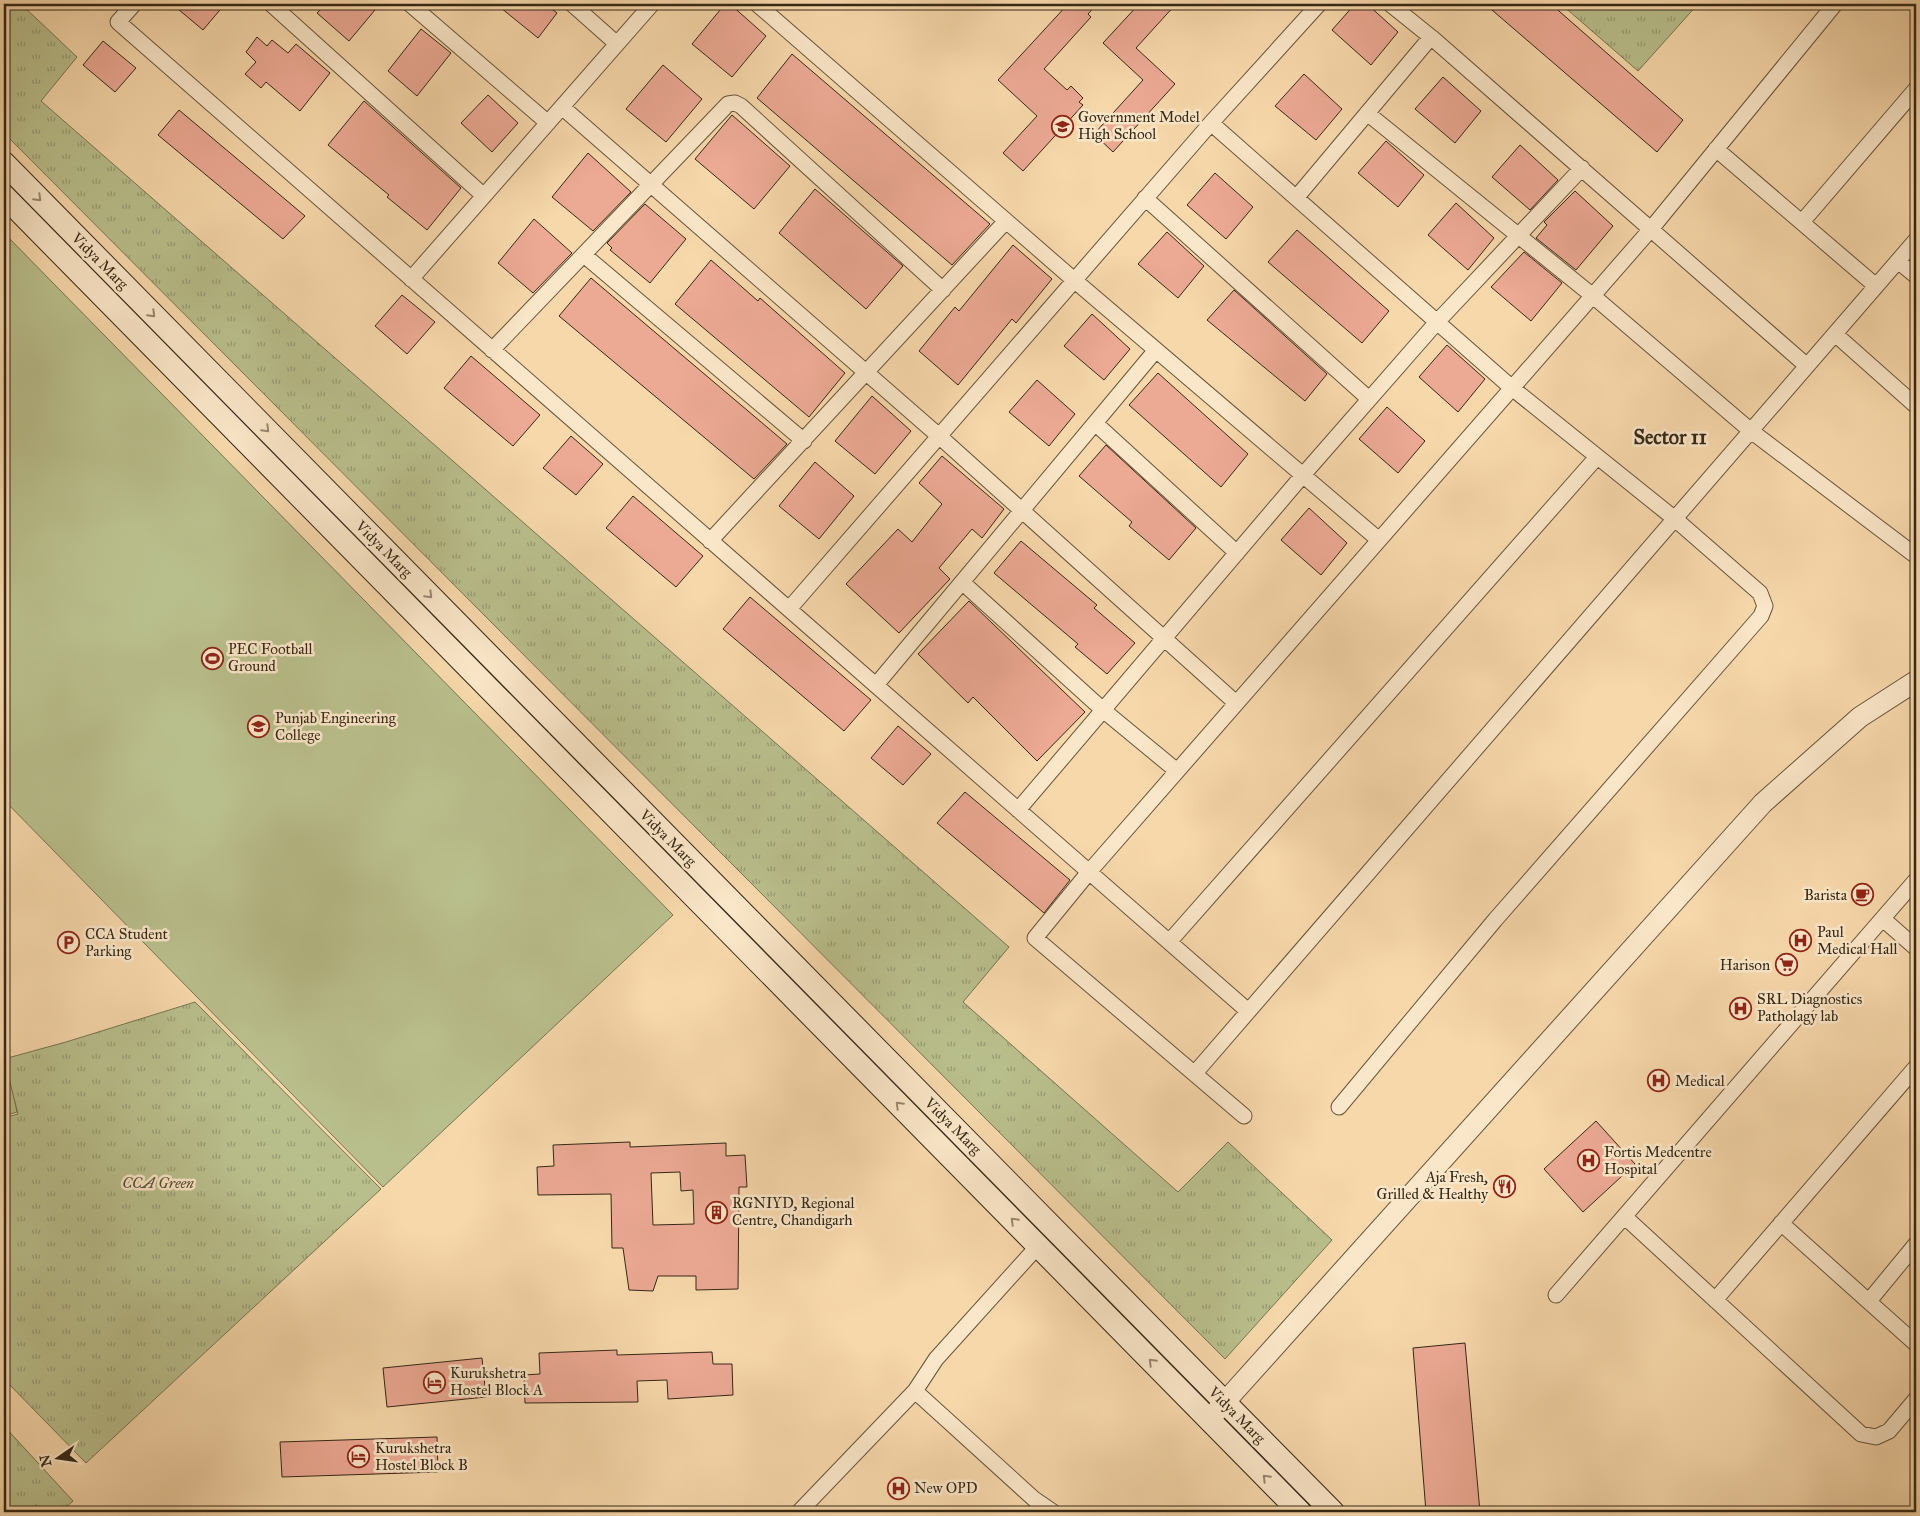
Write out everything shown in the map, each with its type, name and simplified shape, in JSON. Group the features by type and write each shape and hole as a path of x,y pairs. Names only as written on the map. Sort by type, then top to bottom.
{"main road":[{"name":"Vidya Marg","path":"4,163 1333,1512"},
{"name":"Vidya Marg","path":"4,196 1300,1512"}],"street":[{"path":"134,4 118,22 1248,1011"},
{"path":"271,4 484,196"},
{"path":"410,4 548,123"},
{"path":"572,4 617,44"},
{"path":"411,279 652,4"},
{"path":"757,4 1074,280 1379,540"},
{"path":"789,609 1210,122 1319,4"},
{"path":"1390,4 1431,37 1582,168 1807,366"},
{"path":"1244,1116 1035,938 1089,872 1651,229 1835,4"},
{"path":"1296,198 1431,37"},
{"path":"1802,222 1916,90"},
{"path":"492,350 728,104 735,103 943,290"},
{"path":"562,107 939,436 1236,703"},
{"path":"1367,113 1593,296 1750,431 1916,556"},
{"path":"1210,122 1512,388 1675,519 1760,593 1765,606 1761,616 1495,920 1338,1107"},
{"path":"1716,149 1876,286"},
{"path":"1018,810 1369,399 1437,322 1582,168"},
{"path":"1145,198 1369,399"},
{"path":"710,541 867,374 1006,220"},
{"path":"1195,1073 1916,240"},
{"path":"584,254 804,441"},
{"path":"1898,261 1916,276"},
{"path":"1835,334 1916,406"},
{"path":"876,685 1156,350"},
{"path":"1095,423 1237,553"},
{"path":"1170,942 1597,457"},
{"path":"962,582 1103,710 1177,771"},
{"path":"1209,1419 1763,803 1860,717 1916,681"},
{"path":"1860,717 1916,698"},
{"path":"1556,1295 1916,880"},
{"path":"1883,919 1916,948"},
{"path":"1715,1300 1916,1067"},
{"path":"1625,1217 1861,1434 1876,1437 1889,1431 1916,1399"},
{"path":"1781,1223 1916,1344"},
{"path":"1868,1301 1916,1244"},
{"path":"799,1512 916,1391 936,1359 1038,1246"},
{"path":"916,1391 1034,1499 1053,1512"}],"green space":[{"path":"4,4 21,4 77,57 41,101 1009,947 963,1002 1178,1192 1228,1142 1332,1240 1225,1359 4,133"},
{"path":"1561,4 1698,4 1638,71"},
{"name":"PEC Football Ground","path":"4,233 673,915 383,1187 4,800"},
{"name":"CCA Green","path":"195,1002 381,1189 86,1463 4,1379 4,1118 18,1114 4,1059"},
{"path":"6,1060 17,1112 4,1116 4,1061"},
{"path":"4,1426 73,1501 61,1512 4,1512"}],"building":[{"path":"172,4 225,4 203,30"},
{"path":"326,4 380,4 349,41 317,13"},
{"path":"496,4 545,4 557,13 538,38"},
{"path":"725,4 730,4 766,36 732,77 692,44"},
{"path":"1068,4 1097,4 1088,14 1091,17 1044,69 1067,90 1071,86 1083,98 1079,102 1083,105 1023,171 1003,153 1037,116 998,80"},
{"path":"1139,4 1176,4 1136,48 1175,84 1113,152 1094,134 1143,80 1103,43"},
{"path":"1355,4 1367,4 1398,32 1371,65 1332,30"},
{"path":"1485,4 1551,4 1683,120 1657,152"},
{"path":"421,29 451,53 417,96 388,71"},
{"path":"257,37 267,46 272,40 288,53 296,44 330,73 300,111 266,82 261,88 245,74 256,62 246,52"},
{"path":"103,41 136,68 115,92 83,65"},
{"path":"792,54 990,224 952,265 757,98"},
{"path":"663,65 702,99 666,142 626,109"},
{"path":"1304,74 1342,109 1316,140 1275,106"},
{"path":"1443,77 1481,111 1455,143 1415,109"},
{"path":"488,95 518,123 492,152 461,123"},
{"path":"364,101 461,188 427,230 387,197 389,195 328,145"},
{"path":"179,110 305,216 283,239 158,135"},
{"path":"732,115 790,166 754,209 695,159"},
{"path":"1386,141 1424,175 1398,207 1358,173"},
{"path":"1520,145 1558,180 1530,210 1492,177"},
{"path":"588,153 631,192 593,231 552,197"},
{"path":"1215,173 1253,207 1226,239 1187,205"},
{"path":"815,189 903,266 866,309 779,233"},
{"path":"1575,191 1613,226 1576,270 1536,238 1547,225 1544,222"},
{"path":"1456,203 1494,238 1468,270 1428,235"},
{"path":"645,204 686,239 650,283 610,250 612,248 607,243"},
{"path":"534,219 572,253 533,293 498,263"},
{"path":"1297,230 1389,311 1362,343 1268,262"},
{"path":"1167,232 1204,266 1178,298 1138,264"},
{"path":"1013,245 1052,279 1016,323 1012,319 958,385 919,351 955,307 959,311"},
{"path":"1524,252 1562,283 1531,321 1491,287"},
{"path":"711,260 758,301 760,298 845,373 809,417 675,304"},
{"path":"591,278 787,444 754,479 559,316"},
{"path":"1234,290 1327,374 1305,401 1207,320"},
{"path":"402,295 435,322 407,354 375,326"},
{"path":"1092,314 1130,349 1104,380 1064,346"},
{"path":"1447,345 1485,379 1458,412 1419,377"},
{"path":"471,356 540,415 513,446 444,388"},
{"path":"1158,373 1248,454 1221,487 1129,405"},
{"path":"1037,380 1075,414 1049,446 1009,412"},
{"path":"872,396 911,431 875,474 835,441"},
{"path":"1387,407 1425,441 1398,473 1359,439"},
{"path":"571,436 603,464 576,495 543,468"},
{"path":"1106,445 1196,528 1169,560 1129,526 1132,522 1079,476"},
{"path":"942,456 1004,509 982,538 972,529 939,568 950,579 899,633 846,584 898,529 912,542 942,504 919,483"},
{"path":"815,462 854,496 819,539 779,506"},
{"path":"633,496 703,556 676,587 606,528"},
{"path":"1309,508 1347,543 1321,575 1281,540"},
{"path":"1021,541 1097,605 1094,608 1135,643 1107,674 1075,647 1078,644 994,573"},
{"path":"750,597 871,700 844,731 723,629"},
{"path":"969,601 1085,712 1037,761 973,697 968,703 918,654"},
{"path":"898,726 931,754 903,785 871,758"},
{"path":"965,792 1070,880 1044,913 937,823"},
{"path":"1596,1121 1635,1164 1583,1212 1544,1169"},
{"name":"RGNIYD, Regional Centre, Chandigarh","path":"630,1142 630,1147 726,1143 726,1156 745,1155 747,1187 739,1187 738,1289 696,1290 696,1276 658,1276 653,1291 629,1290 623,1248 612,1248 611,1194 538,1195 537,1167 554,1166 553,1145","holes":["680,1172 681,1191 693,1190 694,1224 653,1225 651,1173"]},
{"path":"1465,1343 1480,1512 1426,1512 1413,1348"},
{"path":"617,1350 617,1355 712,1352 713,1364 732,1364 733,1395 668,1399 667,1380 637,1381 638,1402 525,1403 524,1375 540,1374 539,1353"},
{"name":"Kurukshetra Hostel Block A","path":"482,1358 486,1397 387,1407 383,1368"},
{"name":"Kurukshetra Hostel Block B","path":"437,1437 438,1472 282,1477 280,1442"}],"place":[{"name":"Government Model High School","path":"1062,126"},
{"name":"PEC Football Ground","path":"212,658"},
{"name":"Punjab Engineering College","path":"259,727"},
{"name":"Barista","path":"1863,895"},
{"name":"Paul Medical Hall","path":"1801,941"},
{"name":"CCA Student Parking","path":"69,943"},
{"name":"Harison","path":"1786,965"},
{"name":"SRL Diagnostics Patholagy lab","path":"1741,1008"},
{"name":"Medical","path":"1659,1081"},
{"name":"Fortis Medcentre Hospital","path":"1588,1161"},
{"name":"Aja Fresh, Grilled & Healthy","path":"1504,1186"},
{"name":"RGNIYD, Regional Centre, Chandigarh","path":"716,1212"},
{"name":"Kurukshetra Hostel Block A","path":"434,1382"},
{"name":"Kurukshetra Hostel Block B","path":"359,1457"},
{"name":"New OPD","path":"898,1488"}],"district":[{"name":"Sector 11","path":"1670,437"}]}
